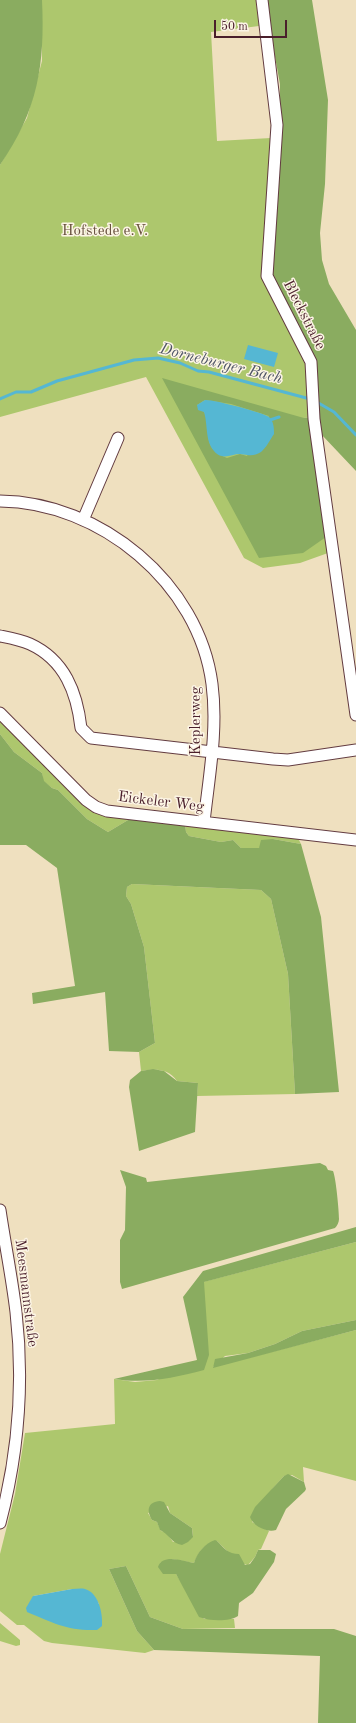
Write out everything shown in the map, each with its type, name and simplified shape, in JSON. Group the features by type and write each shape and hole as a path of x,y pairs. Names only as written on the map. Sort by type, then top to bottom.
{"street":[{"name":"Bleckstraße","path":"262,0 277,125 267,276 311,362 311,386 314,419 356,715"},
{"path":"83,520 118,438"},
{"name":"Keplerweg","path":"0,501 31,504 83,520 130,547 154,568 176,594 194,625 205,652 212,682 214,712 212,752 204,822"},
{"path":"0,636 30,644 44,652 58,665 68,678 74,693 79,711 81,728 91,738 288,760 356,750"},
{"name":"Eickeler Weg","path":"0,713 86,800 96,807 107,811 356,840"},
{"name":"Meesmannstraße","path":"0,1210 16,1312 19,1377 18,1422 14,1456 0,1523"}],"green space":[{"path":"0,0 42,0 43,23 40,66 31,106 13,145 0,165"},
{"name":"Hofstede e.V.","path":"42,0 256,0 259,26 211,32 217,141 271,138 311,362 311,417 304,418 328,553 300,563 263,568 244,558 146,377 0,417 0,165 27,118 42,61"},
{"path":"267,0 312,0 328,100 325,184 320,233 322,260 329,284 356,330 356,471 321,434 311,362 267,276 280,125 280,84 269,24"},
{"path":"162,378 304,418 311,417 326,537 303,553 259,558","holes":["205,400 231,404 269,416 247,456 240,454 227,458 212,448 209,442 207,418 197,405"]},
{"path":"0,717 77,795 133,817 108,832 87,819 58,790 52,788 43,781 42,773 14,752 0,734"},
{"path":"0,734 14,752 42,773 44,781 52,788 58,790 87,819 108,832 133,817 185,824 186,832 189,836 221,842 233,840 241,848 259,848 261,840 273,839 301,844 321,917 339,1092 295,1094 288,974 271,899 261,890 132,884 127,887 126,896 131,904 144,947 155,1043 139,1052 109,1051 105,992 33,1004 32,993 75,986 57,868 26,845 0,845"},
{"path":"185,824 298,838 301,844 273,839 259,848 241,848 233,840 221,842 189,836 186,832"},
{"path":"132,884 261,890 271,899 288,974 295,1094 197,1096 198,1083 177,1081 170,1074 161,1070 141,1071 139,1052 155,1043 144,947 131,904 126,896 127,887"},
{"path":"153,1069 164,1071 177,1081 198,1083 195,1132 139,1151 129,1087 130,1080 141,1071"},
{"path":"320,1163 326,1166 328,1170 333,1171 334,1175 339,1219 335,1228 122,1289 120,1282 120,1240 125,1230 126,1187 120,1170 146,1178 147,1182"},
{"path":"356,1227 356,1242 204,1282 209,1355 204,1370 159,1379 137,1381 114,1379 197,1360 183,1297 203,1271"},
{"path":"356,1242 356,1320 302,1331 275,1344 248,1353 225,1356 213,1367 356,1330 356,1481 303,1467 304,1482 292,1475 284,1476 273,1488 252,1522 269,1531 261,1549 258,1550 255,1557 248,1565 237,1559 217,1541 203,1548 194,1563 172,1559 160,1563 176,1574 204,1619 234,1619 235,1628 183,1629 150,1617 126,1566 109,1569 137,1631 154,1650 145,1653 44,1641 24,1625 17,1625 0,1611 0,1554 15,1494 25,1433 115,1424 114,1379 135,1382 157,1380 208,1355 203,1282","holes":["168,1506 170,1513 192,1528 193,1536 173,1542 166,1532 161,1531 157,1522 152,1520 148,1513","72,1589 82,1589 88,1591 94,1596 99,1604 33,1596"]},
{"path":"356,1320 356,1330 213,1368 215,1359 248,1353 275,1344 302,1331"},
{"path":"288,1474 304,1482 306,1489 305,1491 286,1509 276,1530 265,1530 257,1526 250,1517 255,1507 284,1476"},
{"path":"160,1501 164,1502 170,1513 192,1528 193,1537 188,1542 182,1545 178,1544 160,1530 157,1522 152,1520 149,1513 149,1507 153,1503"},
{"path":"215,1540 229,1552 239,1554 245,1565 250,1564 258,1550 270,1550 276,1554 274,1562 253,1593 239,1603 238,1616 224,1620 213,1620 199,1617 176,1574 163,1574 158,1567 164,1560 169,1559 194,1563 202,1549 208,1543"},
{"path":"126,1566 150,1617 183,1629 334,1629 356,1636 356,1723 318,1723 320,1656 154,1650 137,1631 109,1569"},
{"path":"0,1623 20,1640 20,1645 16,1646 0,1641"}],"water":[{"path":"248,345 278,353 274,367 244,359"},
{"path":"205,400 227,404 265,415 272,421 274,434 265,448 256,455 240,454 220,456 214,451 209,443 204,412 198,410 197,405"},
{"path":"72,1589 85,1589 90,1591 97,1599 101,1610 102,1626 97,1630 69,1628 27,1612 26,1608 33,1596"}],"waterway":[{"name":"Dorneburger Bach","path":"0,399 16,392 31,392 57,381 134,360 158,358 180,363 198,371 209,372 310,399"},
{"name":"Dorneburger Bach","path":"315,401 334,412 356,435"},
{"path":"267,421 279,417"}]}
